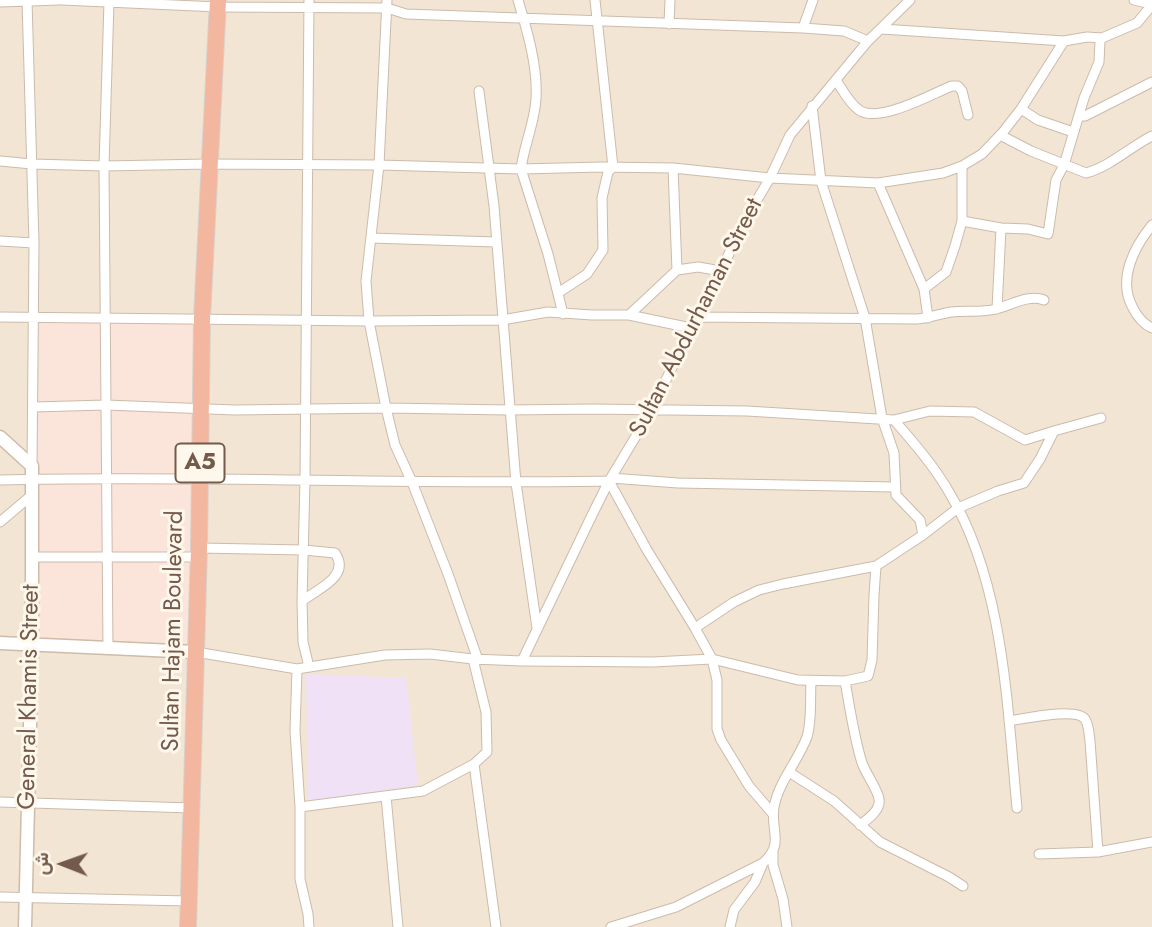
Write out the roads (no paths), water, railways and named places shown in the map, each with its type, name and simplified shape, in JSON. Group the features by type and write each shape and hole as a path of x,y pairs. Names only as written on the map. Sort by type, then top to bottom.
{"highway":[{"name":"Sultan Hajam Boulevard","path":"188,927 199,552 202,318 218,3"}],"main road":[{"path":"0,437 32,473"},
{"name":"General Khamis Street","path":"25,927 32,645 32,473"},
{"path":"0,643 196,652"}],"street":[{"path":"0,2 60,0 387,4 406,14 803,28 844,31 868,41"},
{"path":"518,0 531,50 536,97 521,169 548,254 563,314"},
{"path":"594,0 613,167"},
{"path":"669,24 670,0"},
{"path":"803,28 813,0"},
{"name":"Sultan Abdurhaman Street","path":"522,661 610,480 651,411 790,135 868,41 910,0"},
{"path":"882,29 1064,40 1102,38 1138,23 1152,5 1134,0"},
{"path":"27,1 34,243 32,473"},
{"path":"108,649 104,166 109,2"},
{"path":"308,3 307,320 302,601 303,642 309,667"},
{"path":"300,807 423,791 474,764 487,752 486,712 475,659 448,574 395,445 369,321 366,281 379,164 387,4"},
{"path":"962,221 1048,234 1056,180 1064,165 1084,98 1099,62 1102,38"},
{"path":"0,161 104,166 379,164 521,169 673,168 770,178 878,183 943,173 982,154 1021,109 1064,40"},
{"path":"836,80 859,110 868,114 900,108 944,89 958,86 962,91 968,115"},
{"path":"1079,116 1085,116 1152,82"},
{"path":"479,91 494,206 516,483 537,629"},
{"path":"812,106 821,181 865,318 882,418 894,453 896,495 920,520 923,535"},
{"path":"1021,109 1038,120 1073,132"},
{"path":"1000,135 1031,151 1086,173 1103,167 1152,136"},
{"path":"924,289 946,272 956,246 962,221 962,166"},
{"path":"558,293 587,274 603,250 602,198 608,172 613,167"},
{"path":"673,168 677,270"},
{"path":"878,183 924,289 928,318"},
{"path":"1152,225 1139,240 1132,256 1127,286 1129,301 1137,316 1146,326 1152,328"},
{"path":"997,309 1001,228"},
{"path":"371,239 496,242"},
{"path":"0,242 34,243"},
{"path":"629,315 677,270 698,267 721,271"},
{"path":"698,317 928,318 952,312 997,309 1017,301 1039,298 1045,300"},
{"path":"0,317 502,320 548,312 629,315 691,328"},
{"path":"33,407 106,405 235,410 386,408 747,411 894,420 930,411 974,412 1025,440 1101,418"},
{"path":"894,420 939,475 974,542 1001,651 1017,808"},
{"path":"695,628 734,601 759,590 876,566 958,508 1024,483 1054,431"},
{"path":"0,480 32,473 107,479 516,483 610,480 895,487"},
{"path":"610,480 647,550 712,659 717,680 717,729 721,740 749,786 773,814"},
{"path":"0,522 33,495"},
{"path":"33,557 304,550 335,553 340,559 336,578 302,601"},
{"path":"196,652 298,669 385,655 429,654 522,661 680,662 712,659 811,682 845,681 868,676 871,667 876,566"},
{"path":"298,669 295,731 300,807 300,879 309,927"},
{"path":"845,681 863,766 879,798 873,815 860,825"},
{"path":"787,927 773,865 776,842 773,814 777,794 807,735 811,682"},
{"path":"1009,721 1068,713 1084,718 1090,741 1098,852"},
{"path":"474,764 496,927"},
{"path":"789,772 834,801 880,842 963,886"},
{"path":"386,796 398,927"},
{"path":"0,802 192,808"},
{"path":"1039,854 1098,852 1152,842"},
{"path":"611,927 676,906 763,863 773,853"},
{"path":"730,927 734,910 755,882 763,863"},
{"path":"0,897 189,901"}]}
